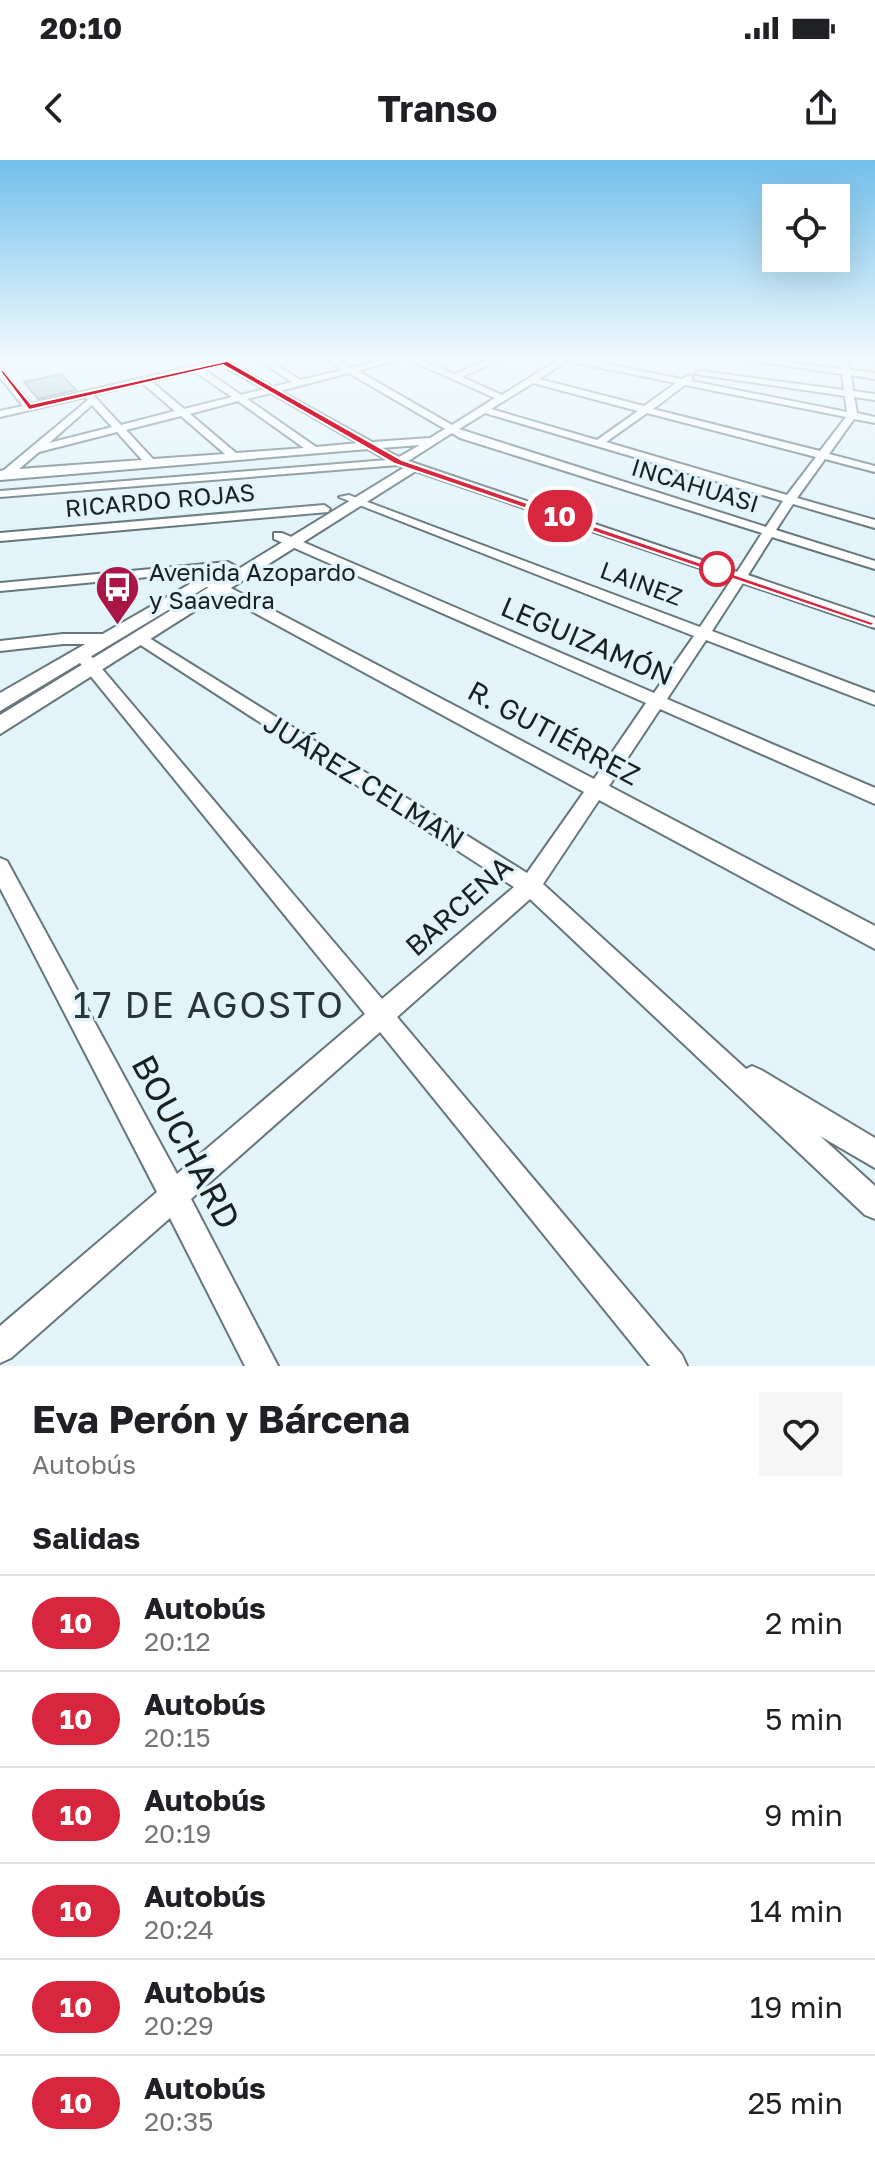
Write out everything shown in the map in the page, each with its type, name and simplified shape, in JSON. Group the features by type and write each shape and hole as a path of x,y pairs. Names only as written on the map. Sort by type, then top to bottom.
{"street":[{"path":"2,477 69,416"},
{"path":"106,416 151,463"},
{"path":"33,450 172,416"},
{"path":"189,416 234,456"},
{"path":"267,416 314,450"},
{"path":"318,416 407,464 875,623"},
{"name":"INCAHUASI","path":"431,416 459,432 875,565"},
{"path":"0,726 87,661 106,639 213,584 439,445 477,416"},
{"path":"459,432 496,416"},
{"path":"504,416 875,524"},
{"path":"599,443 636,416"},
{"path":"669,416 875,469"},
{"name":"BARCENA","path":"0,1347 530,886 705,631 790,499 851,416"},
{"path":"2,477 369,445 439,445"},
{"path":"0,494 407,464 439,445"},
{"path":"0,587 228,566 286,539 324,509 352,500"},
{"name":"LAINEZ","path":"352,500 705,631 875,699"},
{"name":"RICARDO ROJAS","path":"0,537 324,509"},
{"name":"LEGUIZAMÓN","path":"286,539 875,796"},
{"path":"0,703 141,639 213,584 228,566"},
{"name":"R. GUTIÉRREZ","path":"213,584 875,938"},
{"path":"0,646 63,639 106,639"},
{"name":"JUÁREZ CELMAN","path":"141,639 530,886 875,1205"},
{"path":"87,661 671,1366"},
{"name":"BOUCHARD","path":"0,867 75,1014 176,1195 262,1366"},
{"name":"JUÁREZ CELMAN","path":"722,1061 875,1154"}],"bus line":[{"name":"10","path":"318,416 399,462 875,623"}],"place":[{"name":"Avenida Azopardo y Saavedra","path":"118,626"}],"district":[{"name":"17 DE AGOSTO","path":"209,1005"}]}
